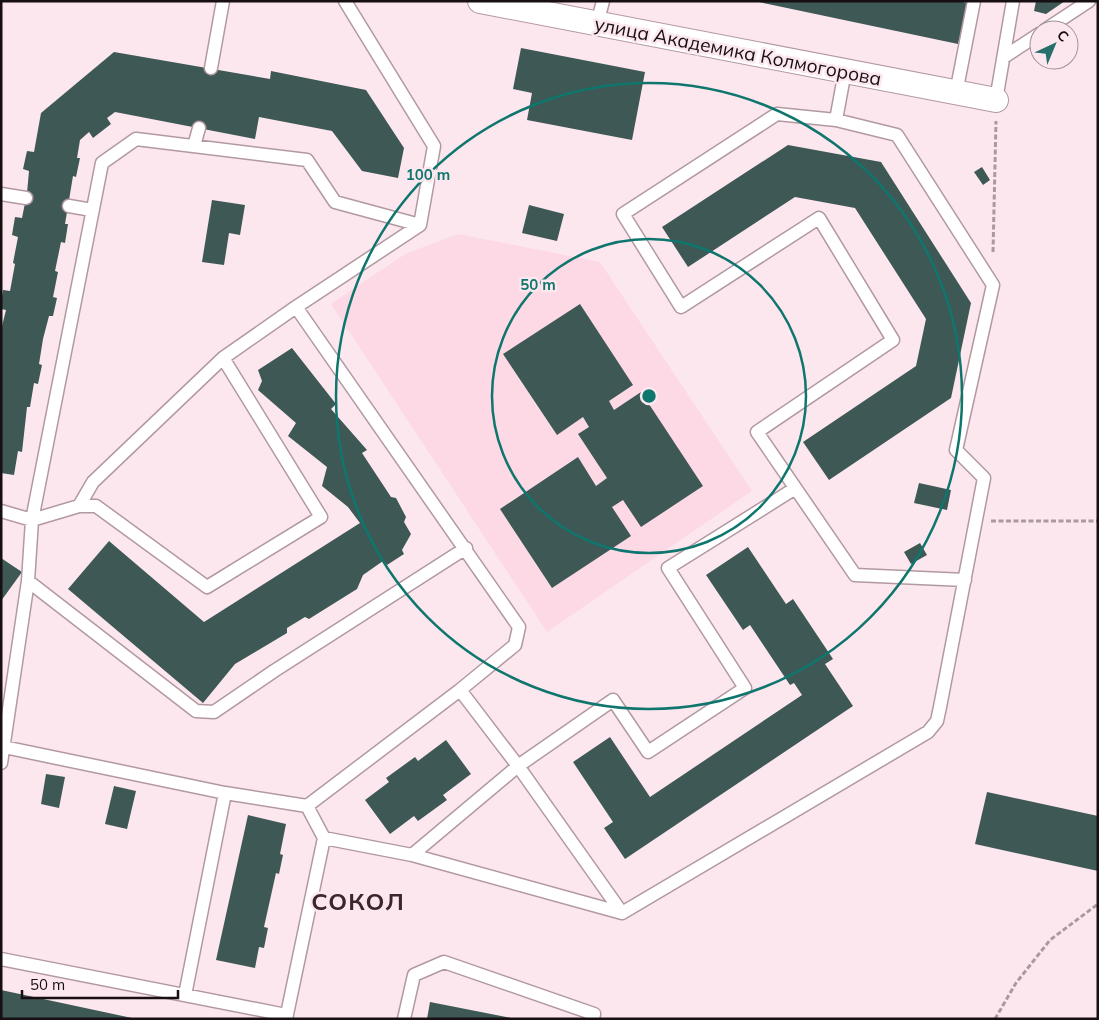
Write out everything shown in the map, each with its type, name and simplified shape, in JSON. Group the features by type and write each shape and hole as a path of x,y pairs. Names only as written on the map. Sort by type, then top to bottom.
{"street":[{"name":"улица Академика Колмогорова","path":"480,1 996,100"}],"lane":[{"path":"211,68 223,1"},
{"path":"79,506 93,482 223,358 420,225 434,146 345,1"},
{"path":"597,24 604,1"},
{"path":"956,92 974,1"},
{"path":"996,100 1013,1"},
{"path":"1060,20 1089,1"},
{"path":"1004,57 1029,41"},
{"path":"836,120 845,71"},
{"path":"324,838 412,855 622,913 928,732 937,721 965,580 984,478 956,450 993,285 897,135 836,120 777,114 623,214 681,307 819,218 893,340 757,432 794,489 855,575 965,580"},
{"path":"194,146 199,128"},
{"path":"1,763 28,581 32,520 102,163 136,139 307,160 335,202 420,225"},
{"path":"1,194 26,198"},
{"path":"68,206 92,210"},
{"path":"4,746 225,793 307,806 460,690 515,645 519,627 466,548 296,307"},
{"path":"1,511 32,520 79,506 96,506 207,587 321,517 223,358"},
{"path":"412,855 518,766 613,700 648,752 745,688 668,568 794,489"},
{"path":"28,581 196,711 214,712 274,671 466,548"},
{"path":"460,690 518,766 622,913"},
{"path":"185,995 225,793"},
{"path":"1,959 286,1017 324,838 307,806"},
{"path":"404,1019 414,975 444,962 594,1014 593,1019"}],"path":[{"path":"992,290 996,100"},
{"path":"976,521 1098,521"},
{"path":"995,1019 1016,983 1050,940 1098,904"}],"shaded area":[{"path":"458,234 600,262 752,491 547,632 331,304 405,254"}],"building":[{"path":"754,1 958,1 968,3 958,44"},
{"path":"1036,1 1065,1 1046,14 1034,11"},
{"path":"521,48 645,72 632,140 527,120 532,93 513,89"},
{"path":"114,52 270,79 271,71 366,90 404,148 398,178 362,171 332,131 259,117 255,139 115,112 107,118 111,124 93,138 89,132 80,140 77,158 80,158 76,177 73,176 65,224 68,224 65,243 61,242 55,271 58,272 53,297 57,298 53,316 49,316 43,339 39,364 42,365 38,384 34,383 30,407 27,407 22,452 18,451 14,475 1,473 1,330 6,310 1,309 1,301 3,290 10,291 15,264 13,263 18,237 12,235 15,217 22,218 27,193 29,171 23,169 27,151 34,152 41,113"},
{"path":"788,145 881,162 971,303 951,398 829,480 803,442 916,366 926,319 855,208 795,197 688,267 662,227"},
{"path":"982,167 990,180 983,185 974,172"},
{"path":"212,200 245,205 240,235 229,233 224,265 202,262"},
{"path":"529,205 564,214 557,241 522,233"},
{"path":"580,304 633,385 609,401 614,410 641,392 703,486 641,527 623,500 612,507 631,536 552,588 500,509 578,457 596,486 607,478 578,434 589,427 583,417 557,435 503,354"},
{"path":"292,348 336,404 331,409 367,450 362,453 391,497 396,498 406,517 404,522 411,534 402,550 404,554 387,565 383,561 363,575 357,589 309,619 305,617 287,628 287,633 235,664 203,703 68,589 109,541 204,622 360,523 348,507 322,486 327,467 288,436 296,423 258,390 262,381 258,370"},
{"path":"919,483 951,490 947,510 914,503"},
{"path":"920,543 927,555 911,564 904,552"},
{"path":"748,547 786,604 793,599 833,659 825,664 853,706 625,859 604,828 613,822 573,762 610,737 650,797 802,695 794,683 790,685 750,625 743,630 706,575"},
{"path":"1,558 22,572 1,601"},
{"path":"446,740 471,774 443,795 447,800 418,821 414,816 390,834 365,800 389,782 386,778 415,757 418,761"},
{"path":"46,774 65,777 59,808 41,804"},
{"path":"114,786 136,791 127,829 105,824"},
{"path":"987,792 1098,816 1098,871 975,844"},
{"path":"248,815 286,824 280,854 283,855 279,874 276,873 264,927 268,928 264,948 259,947 255,968 216,960"},
{"path":"1,990 132,1018 132,1019 1,1019"},
{"path":"430,1002 511,1018 511,1019 427,1019"}],"district":[{"name":"СОКОЛ","path":"358,902"}]}
